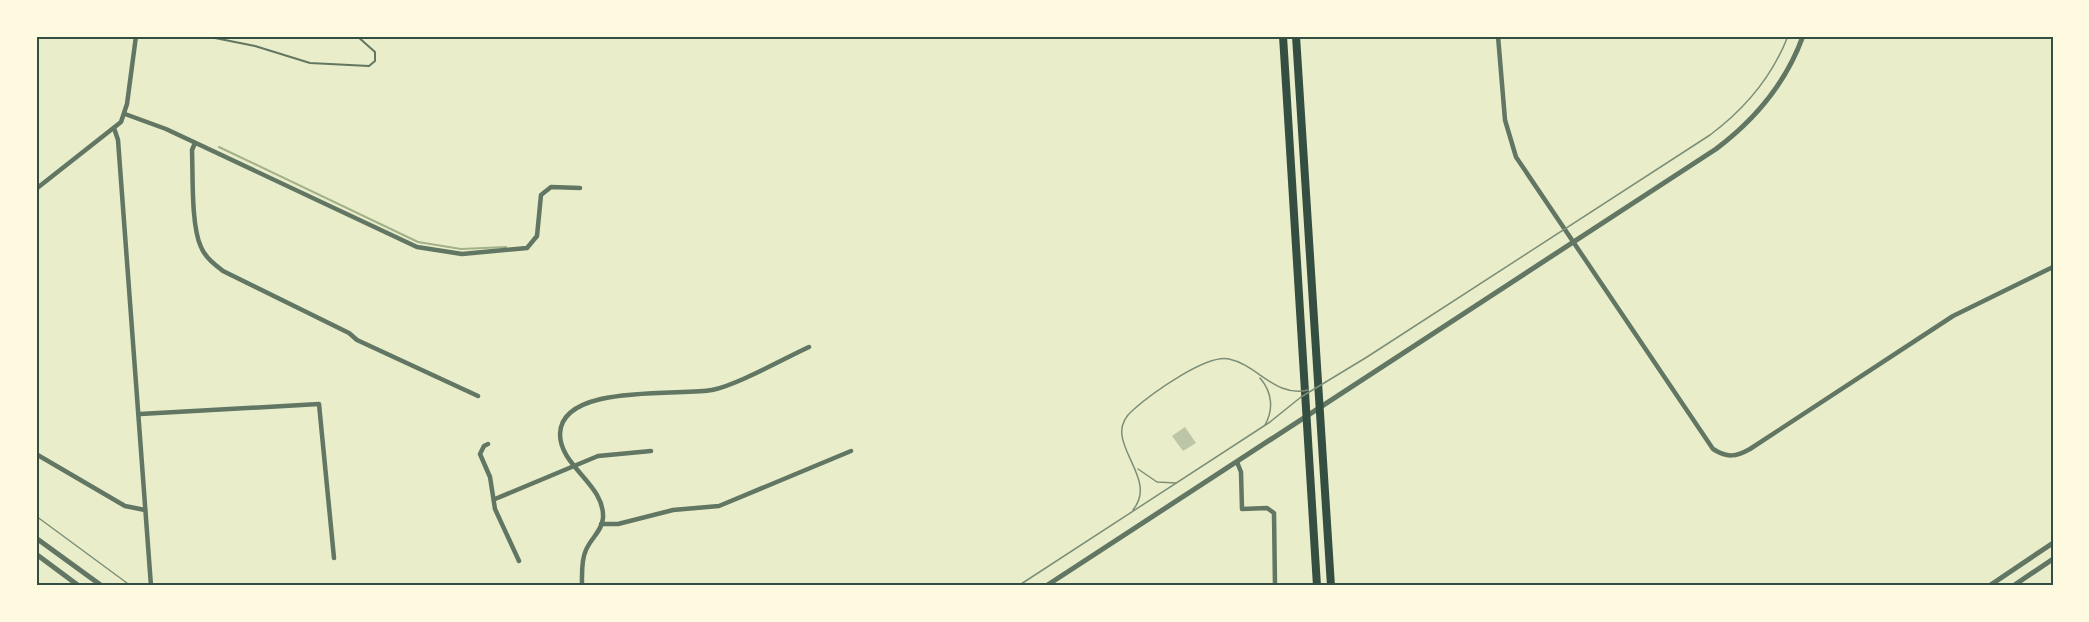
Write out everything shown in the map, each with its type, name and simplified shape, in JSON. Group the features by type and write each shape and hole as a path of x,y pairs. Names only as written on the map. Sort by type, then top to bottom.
{"highway":[{"path":"1283,36 1317,586"},
{"path":"1296,36 1331,586"}],"street":[{"path":"36,189 114,128 125,114 136,36"},
{"path":"1498,36 1501,87 1509,142 1516,157 1713,449 1730,457 1750,449 1953,316 2053,267"},
{"path":"1046,586 1706,155 1741,129 1761,109 1781,82 1803,36"},
{"path":"125,114 195,143 397,240 439,252 479,254 526,248 537,239 541,195 551,187 579,188"},
{"path":"114,128 118,140 151,586"},
{"path":"195,143 192,150 197,234 204,253 215,265 349,333 357,340 478,396"},
{"path":"582,586 584,555 603,517 598,499 563,446 562,425 569,415 593,400 712,390 809,348"},
{"path":"140,414 319,404 334,558"},
{"path":"488,444 484,446 480,454 490,477 495,509 519,561"},
{"path":"495,499 598,456 651,451"},
{"path":"601,524 618,524 673,510 719,506 851,451"},
{"path":"36,454 130,508 145,510"},
{"path":"1237,462 1241,472 1242,508 1267,508 1274,513 1275,586"},
{"path":"36,538 102,586"},
{"path":"1989,586 2053,543"},
{"path":"36,554 79,586"},
{"path":"2013,586 2053,559"}],"lane":[{"path":"205,36 255,46 310,63 369,66 375,61 375,52 357,36"}],"building":[{"path":"1185,427 1196,443 1183,451 1172,436"}],"waterway":[{"path":"219,147 418,242 461,249 506,247"}],"tram line":[{"path":"1018,586 1270,422 1301,397 1367,357 1710,135 1735,114 1756,91 1774,65 1788,36"},
{"path":"1133,510 1140,497 1140,484 1125,446 1122,434 1124,422 1133,410 1165,386 1207,363 1229,359 1239,362 1286,389 1308,390"},
{"path":"1260,378 1267,389 1271,407 1265,425"},
{"path":"1138,469 1157,482 1176,483"},
{"path":"36,516 131,586"}]}
